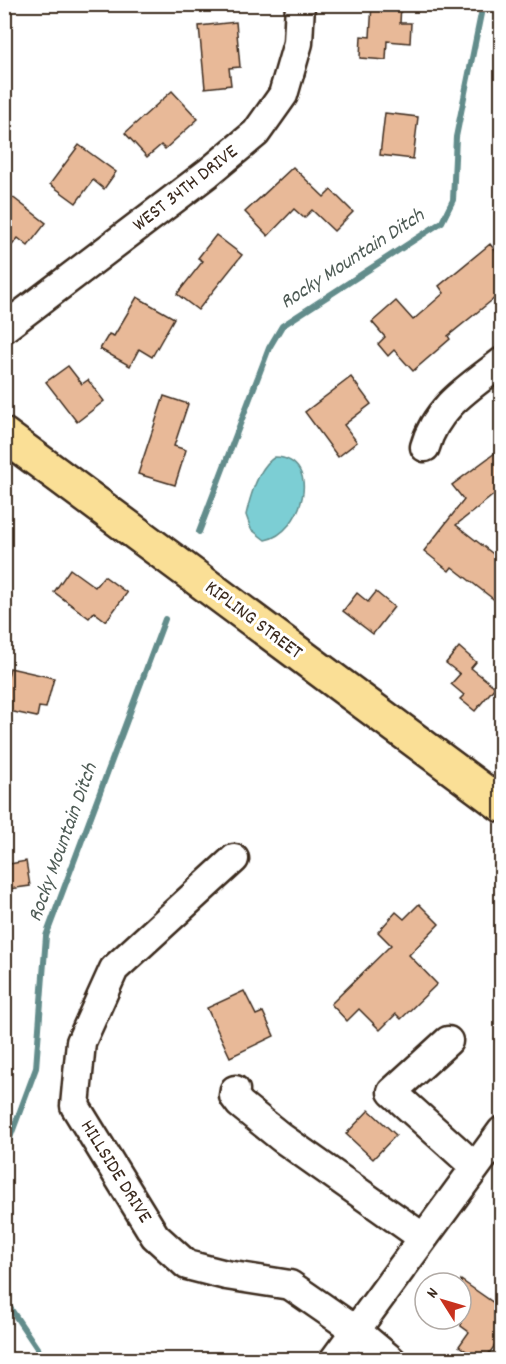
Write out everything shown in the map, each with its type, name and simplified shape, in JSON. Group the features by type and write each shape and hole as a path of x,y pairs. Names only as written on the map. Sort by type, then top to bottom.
{"main road":[{"name":"KIPLING STREET","path":"4,435 501,805"}],"street":[{"name":"WEST 34TH DRIVE","path":"4,328 208,174 256,133 283,95 298,43 300,4"},
{"path":"425,447 430,428 443,409 501,362"},
{"name":"HILLSIDE DRIVE","path":"234,859 114,969 81,1042 75,1106 155,1236 187,1264 226,1275 290,1285 355,1330 391,1359"},
{"path":"448,1041 392,1092 475,1167"},
{"path":"235,1090 234,1096 240,1104 282,1138 422,1237"},
{"path":"334,1359 501,1131"}],"water":[{"path":"275,457 290,461 299,470 303,483 302,497 289,525 278,535 265,540 251,529 246,515 259,475"}],"building":[{"path":"372,4 401,4 400,23 411,23 410,43 387,41 386,60 360,58 361,36 370,37"},
{"path":"236,22 240,67 229,68 231,85 205,88 199,26"},
{"path":"172,91 198,119 165,149 161,145 147,157 125,133"},
{"path":"385,113 418,117 413,159 380,155"},
{"path":"79,145 116,172 104,189 93,180 76,203 50,184"},
{"path":"293,167 324,197 331,190 353,212 334,231 312,210 304,218 294,209 268,236 245,212"},
{"path":"11,196 46,223 28,246 18,238 4,255 4,204"},
{"path":"216,235 242,255 198,310 177,294 203,261 198,258"},
{"path":"490,244 501,258 501,293 448,336 450,339 413,371 394,350 388,356 378,344 385,337 372,322 396,301 413,320 444,293 439,286"},
{"path":"137,297 174,318 152,357 139,349 130,366 100,349 109,334 114,336"},
{"path":"68,366 82,384 88,380 104,401 77,422 46,382"},
{"path":"351,377 371,404 344,425 357,442 338,457 305,412"},
{"path":"164,396 188,404 174,446 186,450 175,485 138,474"},
{"path":"495,453 501,461 501,489 456,525 501,560 501,605 452,567 449,571 424,551 464,500 452,485"},
{"path":"70,569 95,587 104,576 127,593 106,621 94,612 89,618 54,592"},
{"path":"376,592 394,607 373,634 343,611 357,593 368,602"},
{"path":"459,647 476,662 471,668 495,687 475,711 460,699 464,695 451,684 460,674 446,663"},
{"path":"10,668 54,678 46,708 39,707 37,717 4,710 4,692"},
{"path":"26,861 30,886 9,889 8,881 4,881 4,865"},
{"path":"419,904 439,924 409,955 437,984 401,1019 396,1014 380,1030 359,1009 347,1021 331,1004 391,945 378,932 396,912 404,919"},
{"path":"244,991 256,1015 263,1012 274,1036 230,1057 207,1008"},
{"path":"369,1110 396,1135 373,1159 346,1134"},
{"path":"473,1288 501,1308 501,1337 485,1359 478,1359 459,1346 469,1332 473,1331"}],"waterway":[{"name":"Rocky Mountain Ditch","path":"199,532 269,348 282,326 442,222 453,200 456,137 483,4"},
{"name":"Rocky Mountain Ditch","path":"4,1154 36,1068 46,936 165,619"},
{"name":"Rocky Mountain Ditch","path":"4,1299 45,1360"}]}
